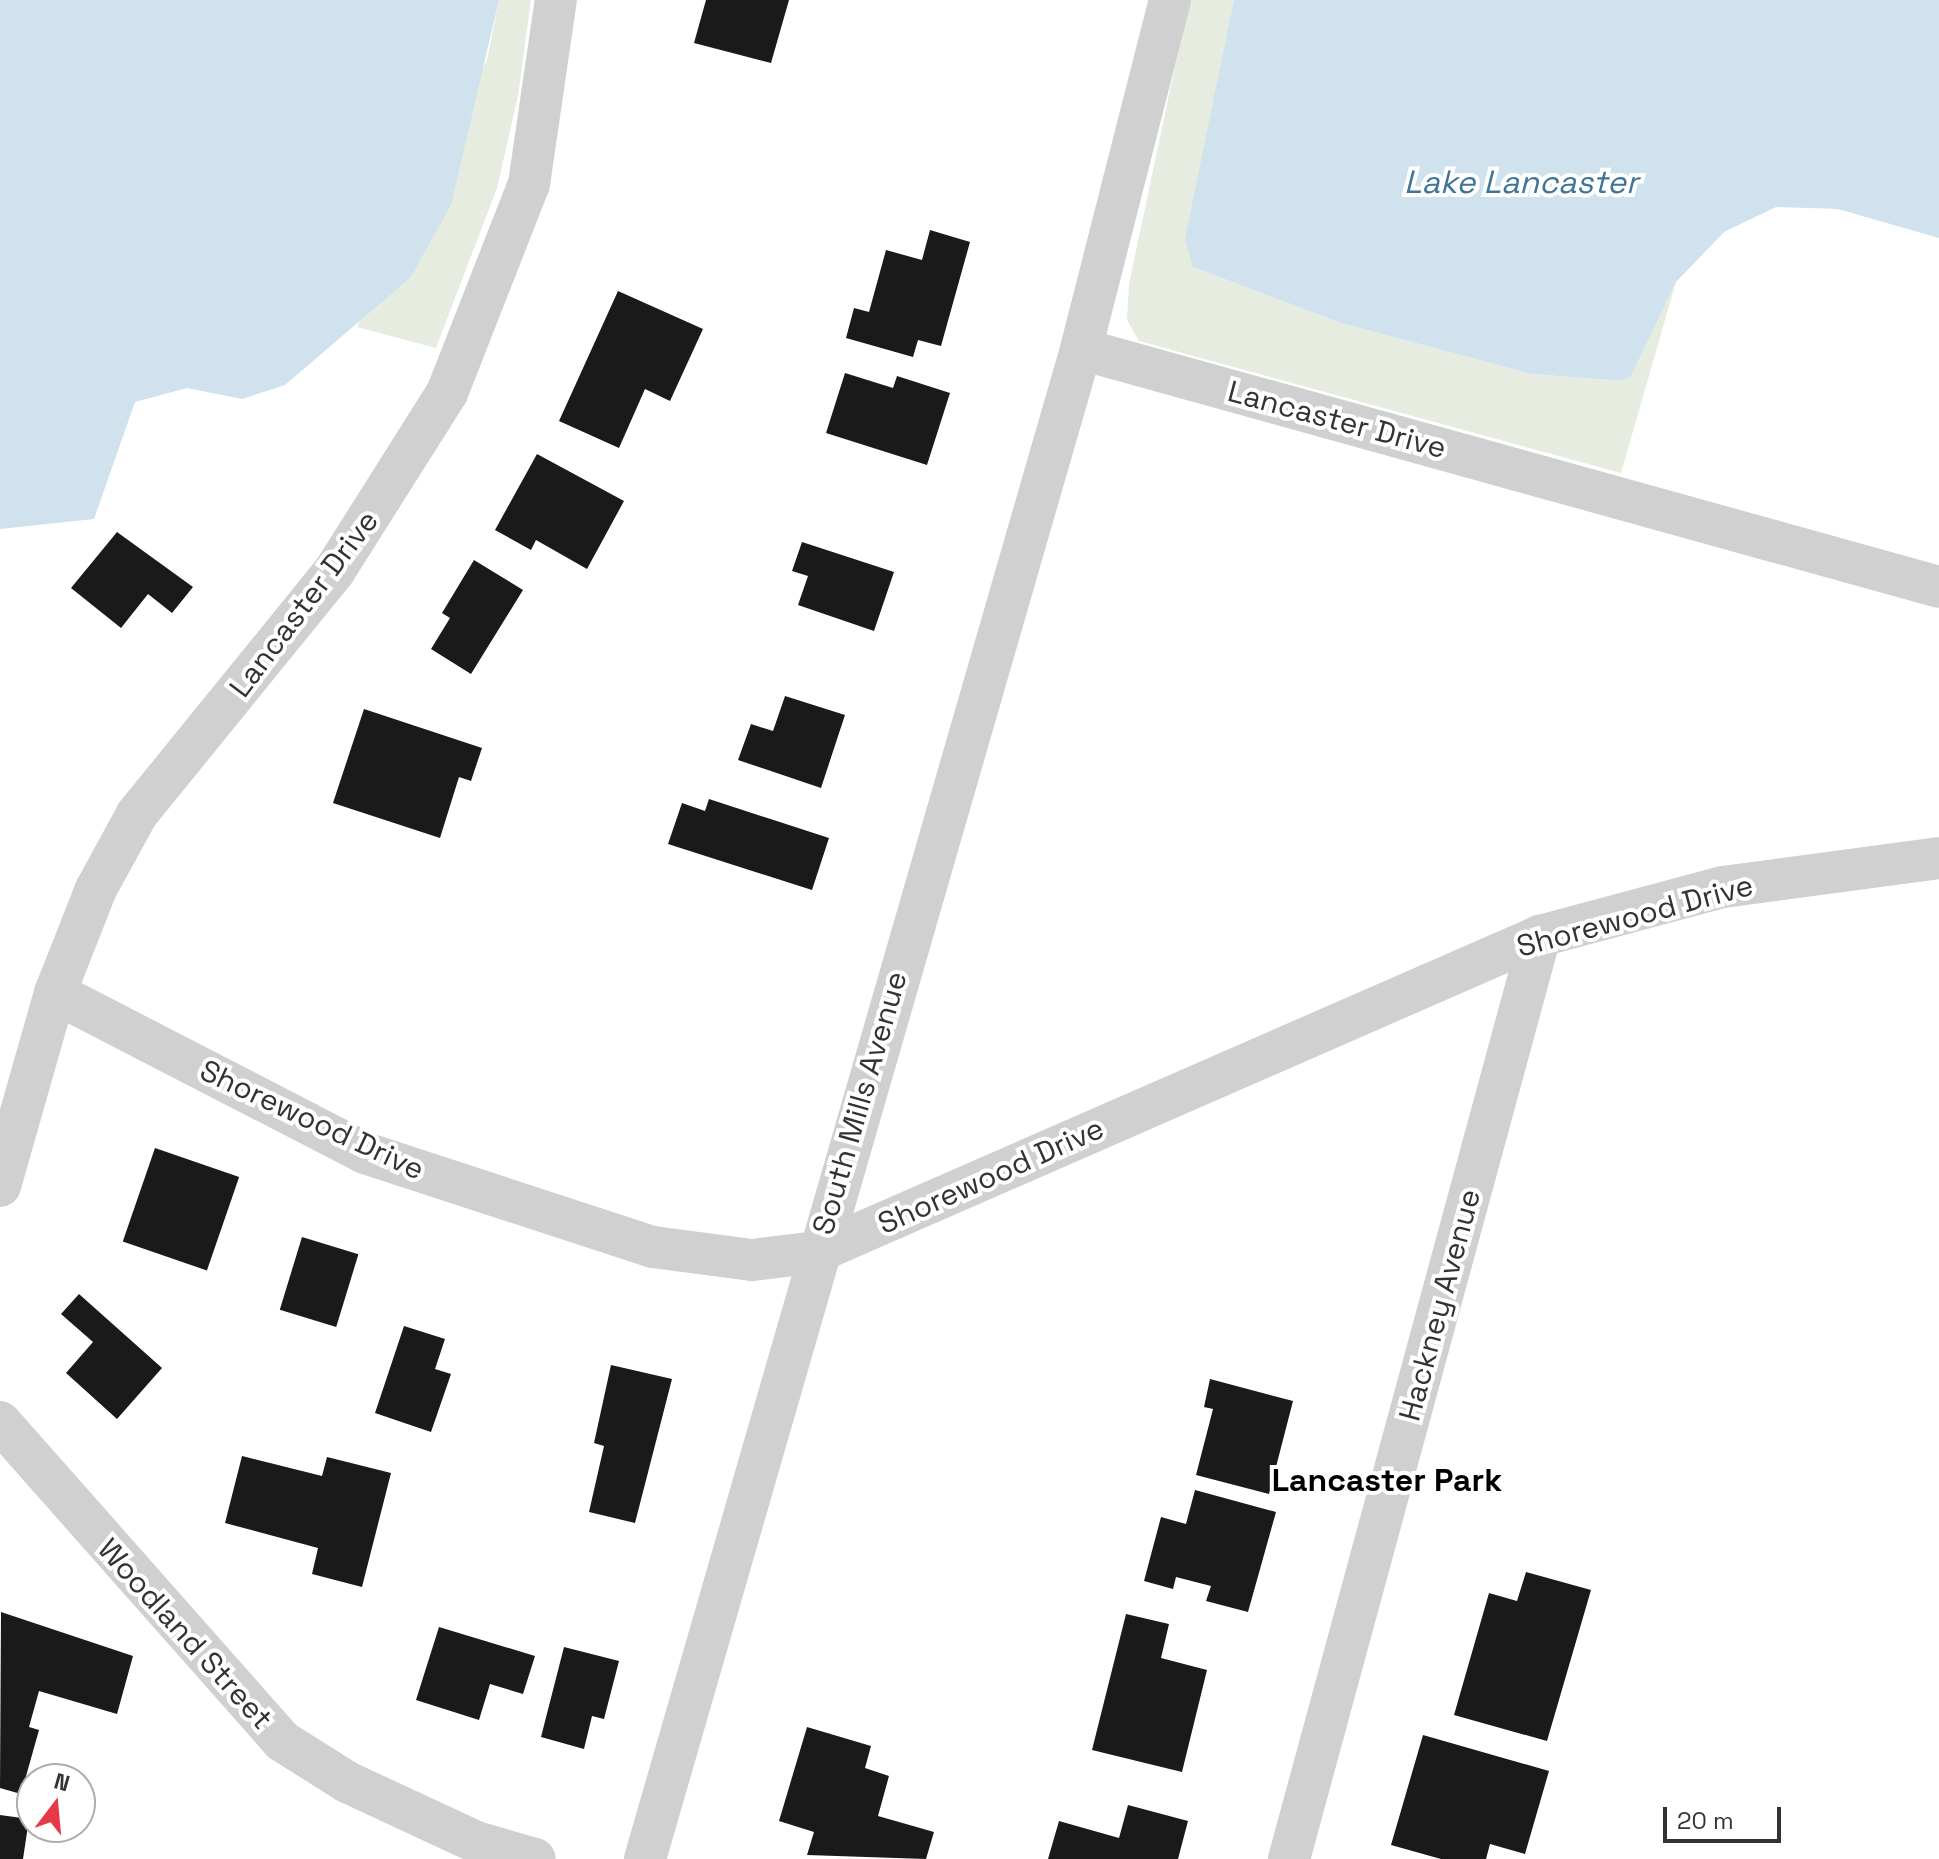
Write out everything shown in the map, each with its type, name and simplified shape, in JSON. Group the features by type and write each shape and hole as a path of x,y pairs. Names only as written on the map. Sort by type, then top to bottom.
{"street":[{"name":"Lancaster Drive","path":"0,1186 55,993 96,889 137,814 335,570 447,393 529,184 556,0"},
{"path":"1081,349 1170,0"},
{"name":"Lancaster Drive","path":"1081,349 1939,587"},
{"name":"South Mills Avenue","path":"645,1859 817,1252 1081,349"},
{"name":"Shorewood Drive","path":"55,993 365,1153 468,1191 653,1247 752,1260 817,1252 1540,936 1723,887 1939,858"},
{"name":"Hackney Avenue","path":"1289,1859 1540,936"},
{"name":"Woodland Street","path":"0,1422 282,1741 376,1795 476,1842 535,1859"}],"shaded area":[{"path":"499,0 531,0 518,96 497,188 436,348 357,327 487,60"},
{"path":"1189,0 1234,0 1193,267 1341,323 1532,374 1622,381 1631,376 1676,282 1621,473 1139,341 1127,320 1129,284"}],"water":[{"path":"0,0 499,0 451,205 410,278 285,385 242,399 187,388 135,402 94,519 0,529"},
{"name":"Lake Lancaster","path":"1234,0 1939,0 1939,238 1838,209 1776,207 1724,232 1676,282 1631,376 1622,381 1532,374 1341,323 1193,267 1185,239"}],"building":[{"path":"706,0 789,0 771,63 694,43"},
{"path":"930,230 970,242 941,346 918,340 913,357 846,338 854,308 869,312 886,250 922,260"},
{"path":"618,291 703,329 670,401 645,389 619,448 559,421"},
{"path":"845,373 893,388 897,376 950,393 927,465 826,433"},
{"path":"537,454 624,501 587,569 536,540 531,550 495,530"},
{"path":"117,532 193,587 172,613 148,594 121,628 71,588"},
{"path":"802,542 894,572 874,631 798,605 808,576 792,571"},
{"path":"474,560 523,590 471,674 431,649 450,618 442,613"},
{"path":"785,696 845,715 821,788 738,760 751,724 773,731"},
{"path":"364,709 482,748 471,781 459,777 440,838 333,803"},
{"path":"709,799 829,838 812,890 668,844 682,803 705,811"},
{"path":"155,1148 239,1177 207,1271 123,1242"},
{"path":"302,1237 358,1254 336,1327 280,1310"},
{"path":"79,1294 162,1368 117,1419 66,1373 93,1342 61,1314"},
{"path":"404,1326 445,1339 435,1369 451,1374 431,1432 375,1413"},
{"path":"611,1365 672,1379 635,1523 589,1512 604,1446 594,1443"},
{"path":"1210,1379 1293,1401 1269,1494 1196,1475 1213,1409 1204,1407"},
{"path":"242,1456 322,1476 327,1457 391,1473 362,1587 312,1574 318,1548 225,1523"},
{"path":"1195,1490 1276,1512 1248,1612 1206,1601 1211,1586 1176,1577 1173,1589 1144,1581 1161,1517 1186,1524"},
{"path":"1526,1572 1591,1590 1547,1741 1454,1715 1489,1593 1517,1601"},
{"path":"1,1612 133,1656 117,1714 39,1691 29,1727 39,1730 30,1763 16,1763 16,1793 0,1788"},
{"path":"1126,1614 1169,1624 1161,1658 1207,1670 1182,1772 1092,1750"},
{"path":"439,1627 535,1656 523,1694 490,1684 479,1720 416,1700"},
{"path":"564,1647 619,1661 604,1719 592,1716 584,1749 541,1737"},
{"path":"807,1727 871,1746 865,1768 889,1776 878,1816 934,1832 926,1859 807,1855 814,1832 779,1821"},
{"path":"1423,1735 1549,1771 1525,1854 1490,1844 1486,1859 1441,1859 1391,1845"},
{"path":"1128,1805 1188,1821 1178,1859 1048,1859 1059,1821 1119,1838"},
{"path":"0,1815 16,1817 16,1843 25,1843 23,1859 0,1859"}],"district":[{"name":"Lancaster Park","path":"1387,1480"}]}
